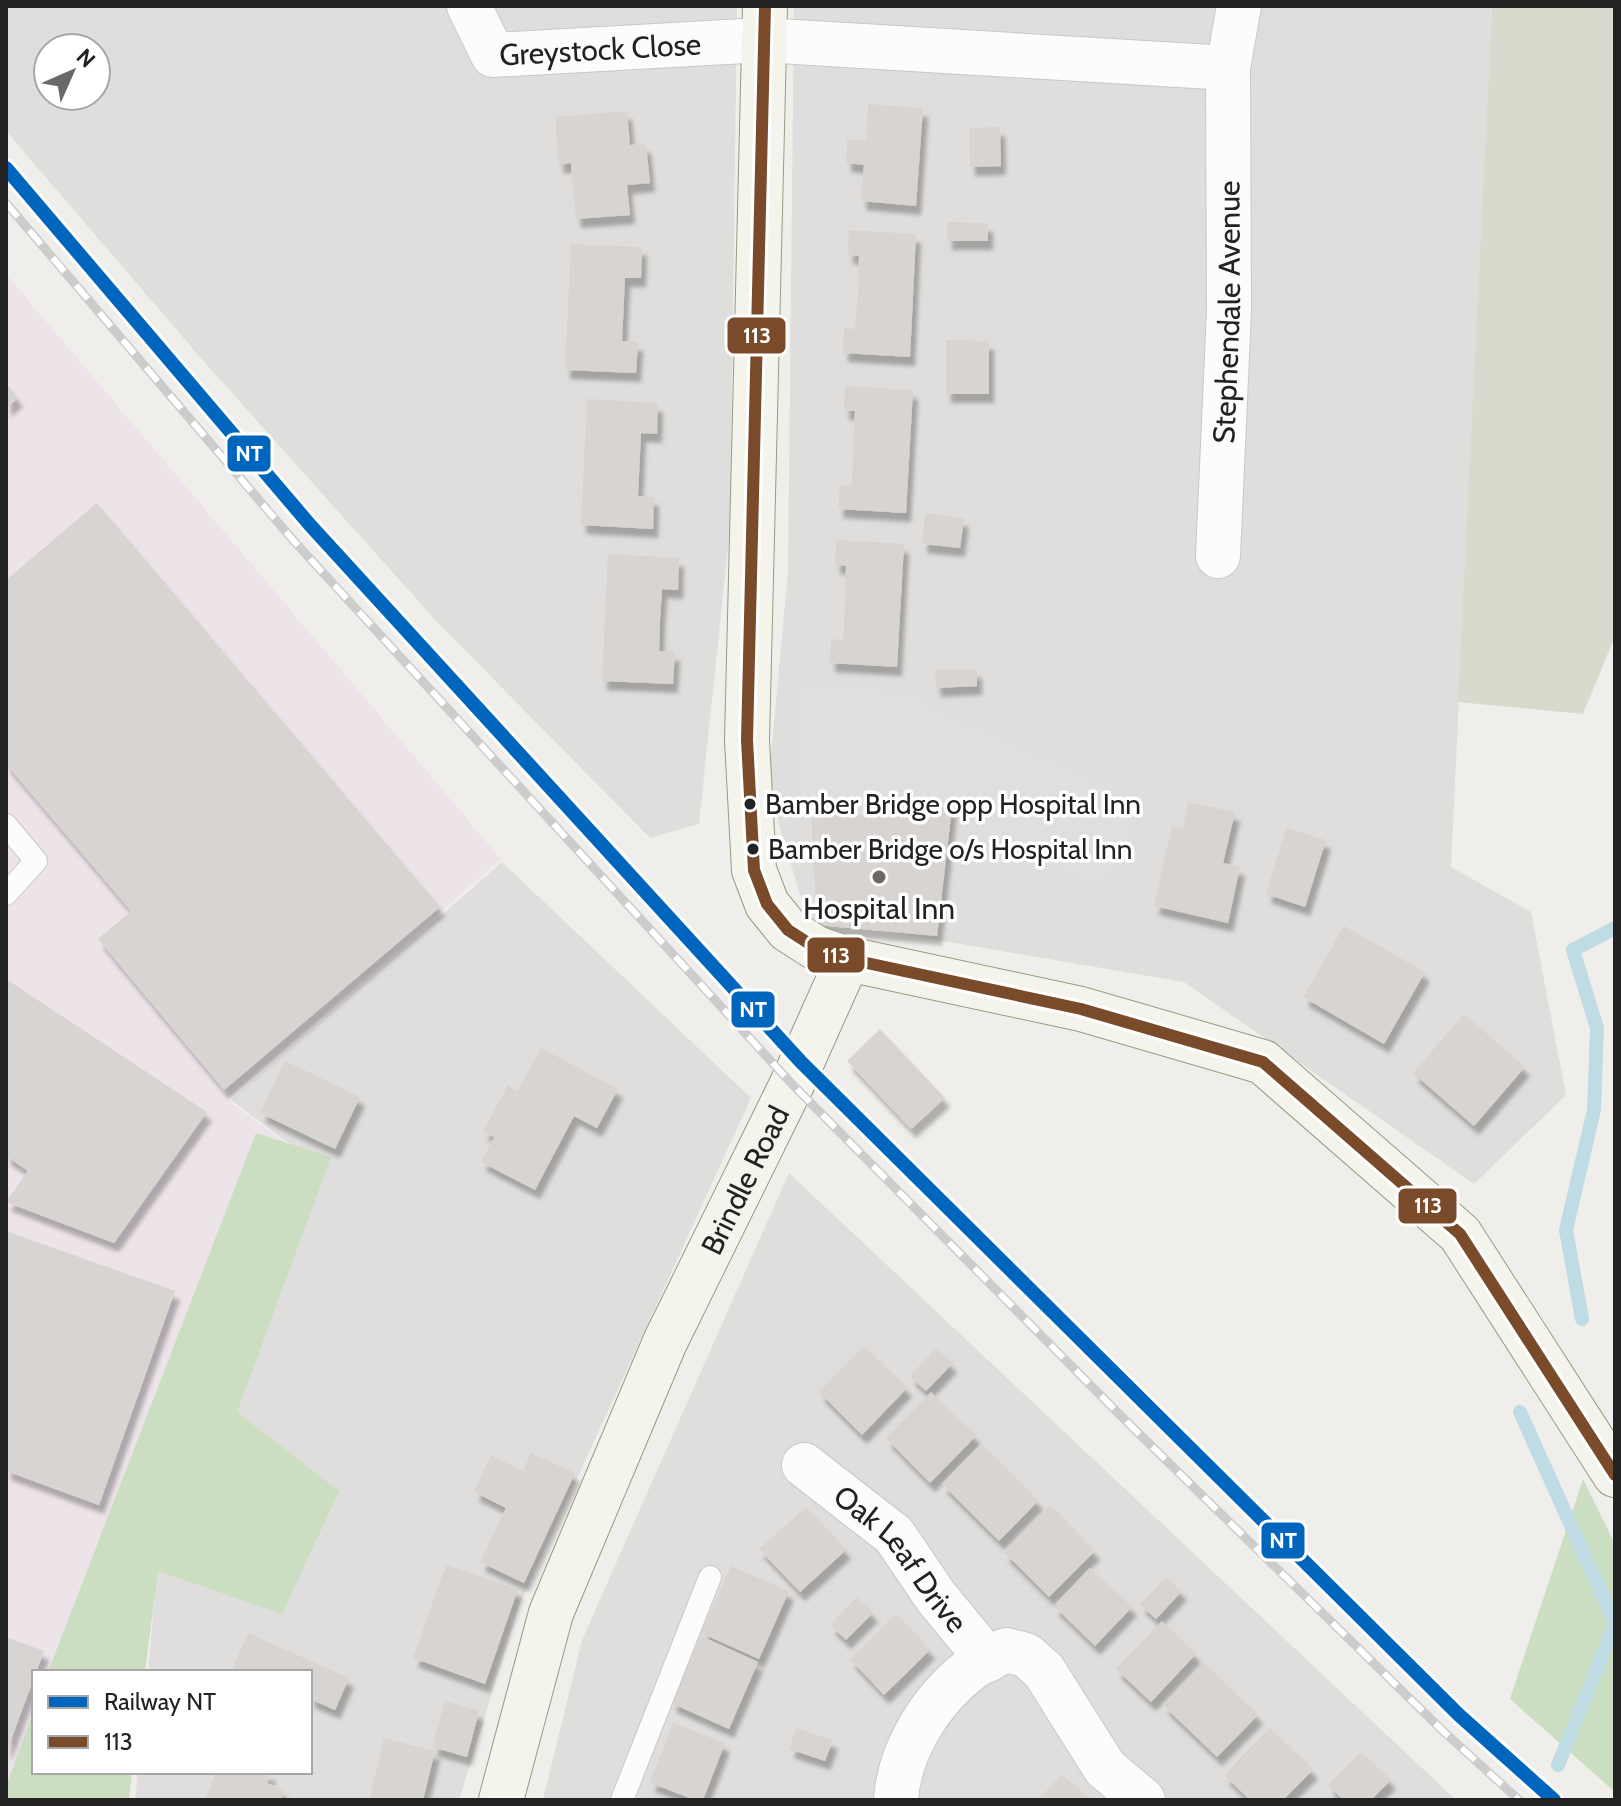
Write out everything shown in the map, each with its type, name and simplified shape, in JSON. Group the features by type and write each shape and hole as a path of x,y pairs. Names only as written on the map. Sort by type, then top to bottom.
{"street":[{"name":"Greystock Close","path":"469,6 493,55 764,23"},
{"name":"Stephendale Avenue","path":"1218,556 1229,311 1228,68 1239,6"},
{"path":"1228,68 764,23 747,740 754,870 767,904 788,930 816,948 848,959 1081,1009 1263,1062 1460,1234 1615,1475"},
{"name":"Brindle Road","path":"501,1800 551,1613 665,1342 792,1084 848,959"},
{"name":"Oak Leaf Drive","path":"804,1465 894,1535 936,1597 988,1660"},
{"name":"Oak Leaf Drive","path":"896,1800 898,1781 912,1739 939,1702 973,1668 1006,1650 1026,1655 1044,1671 1105,1768 1143,1800"}],"lane":[{"path":"6,825 36,861 6,894"},
{"path":"622,1800 710,1577"}],"shaded area":[{"path":"6,6 737,6 730,528 699,824 650,838 438,623 199,356 6,131"},
{"path":"794,6 1492,6 1451,867 1531,912 1566,1095 1474,1184 1184,982 807,918 768,788 788,571"},
{"path":"1492,6 1615,6 1615,636 1583,714 1458,702"},
{"path":"6,274 501,859 227,1100 313,1162 146,1568 137,1670 32,1670 32,1774 6,1800"},
{"path":"799,687 906,693 936,712 1139,802 1105,884 871,799 869,816 811,809 798,799"},
{"path":"502,862 751,1098 520,1603 459,1800 135,1800 138,1774 312,1774 312,1670 148,1670 157,1571 314,1162 231,1100"},
{"path":"789,1173 1456,1800 543,1800 582,1640"}],"green space":[{"path":"256,1133 331,1157 237,1412 339,1491 282,1614 158,1571 145,1670 49,1670"},
{"path":"1583,1479 1615,1544 1615,1792 1510,1699"},
{"path":"32,1715 32,1774 132,1774 129,1800 6,1800 6,1786"}],"building":[{"path":"868,104 923,108 916,206 861,201 864,165 846,163 847,139 866,141"},
{"path":"627,111 630,145 646,144 650,183 627,185 630,215 576,219 571,163 559,165 555,117"},
{"path":"1000,127 1001,166 970,167 969,128"},
{"path":"947,222 988,223 988,241 947,241"},
{"path":"849,230 916,234 910,357 843,353 844,328 855,329 858,292 859,256 848,255"},
{"path":"571,244 642,247 641,278 625,278 622,341 638,342 636,373 565,370"},
{"path":"946,340 989,341 989,394 946,394"},
{"path":"6,383 18,398 6,408"},
{"path":"845,386 913,390 906,513 838,509 840,485 852,485 855,411 844,411"},
{"path":"587,399 658,403 657,434 641,433 638,496 654,497 653,529 581,525"},
{"path":"97,503 440,907 224,1090 98,939 131,911 6,764 6,580"},
{"path":"925,513 964,518 960,548 922,544"},
{"path":"836,540 904,544 897,667 830,663 831,639 843,640 845,603 846,566 835,565"},
{"path":"608,554 679,558 678,590 662,589 660,620 659,651 675,652 673,684 602,681"},
{"path":"977,669 977,686 936,688 935,670"},
{"name":"Hospital Inn","path":"871,798 952,807 937,936 817,925 811,809 869,816"},
{"path":"1188,802 1235,812 1223,863 1240,867 1228,923 1154,906 1172,826 1183,829"},
{"path":"1286,828 1326,840 1305,907 1266,894"},
{"path":"1344,926 1425,972 1384,1044 1303,997"},
{"path":"6,979 207,1112 114,1243 6,1202 28,1171 6,1156"},
{"path":"1464,1014 1525,1067 1474,1126 1413,1073"},
{"path":"880,1029 945,1098 911,1129 847,1061"},
{"path":"541,1048 618,1089 597,1128 574,1116 535,1190 481,1162 494,1137 483,1131 508,1085 518,1091"},
{"path":"285,1061 360,1097 335,1149 260,1113"},
{"path":"6,1231 175,1291 99,1505 6,1471"},
{"path":"864,1346 907,1388 862,1435 819,1392"},
{"path":"936,1348 952,1364 926,1391 910,1376"},
{"path":"931,1392 976,1436 930,1483 886,1438"},
{"path":"981,1444 1038,1501 999,1541 942,1484"},
{"path":"531,1453 575,1473 524,1583 480,1562 506,1508 474,1492 491,1455 523,1471"},
{"path":"1050,1505 1095,1551 1049,1597 1004,1552"},
{"path":"806,1507 846,1550 800,1592 759,1549"},
{"path":"446,1565 518,1589 485,1684 413,1658"},
{"path":"731,1566 789,1591 759,1659 701,1633"},
{"path":"1090,1568 1132,1607 1095,1646 1054,1606"},
{"path":"1166,1577 1182,1591 1156,1619 1140,1604"},
{"path":"857,1597 873,1613 846,1640 830,1625"},
{"path":"896,1614 930,1650 884,1695 850,1659"},
{"path":"1162,1621 1196,1654 1151,1702 1116,1669"},
{"path":"248,1633 349,1678 335,1710 312,1700 312,1670 232,1670"},
{"path":"701,1636 758,1662 729,1729 671,1703"},
{"path":"6,1637 44,1651 37,1670 32,1670 32,1683 6,1753"},
{"path":"1204,1663 1258,1715 1217,1757 1163,1705"},
{"path":"445,1701 479,1711 467,1757 432,1747"},
{"path":"673,1723 725,1743 703,1800 695,1800 650,1783"},
{"path":"796,1728 833,1740 825,1761 789,1749"},
{"path":"1270,1728 1313,1770 1283,1800 1250,1800 1224,1775"},
{"path":"384,1738 435,1751 423,1800 369,1800"},
{"path":"1361,1752 1391,1780 1371,1800 1343,1800 1328,1785"},
{"path":"215,1774 270,1774 267,1783 284,1790 281,1800 205,1800"},
{"path":"1062,1774 1090,1800 1038,1800"}],"waterway":[{"path":"1582,1319 1566,1230 1594,1110 1597,1028 1573,950 1615,928"},
{"path":"1520,1412 1615,1623"},
{"path":"1558,1765 1615,1624"}],"railway":[{"path":"6,203 293,540 792,1084 1124,1419 1443,1731 1519,1800"}],"rail line":[{"name":"NT","path":"6,168 310,525 801,1062 1459,1715 1554,1800"}],"transit line":[{"name":"113","path":"765,6 747,740 754,870 767,904 788,930 816,948 848,959 1081,1009 1263,1062 1460,1234 1615,1475"}],"place":[{"name":"Bamber Bridge opp Hospital Inn","path":"750,804"},
{"name":"Bamber Bridge o/s Hospital Inn","path":"753,849"},
{"name":"Hospital Inn","path":"879,877"}]}
